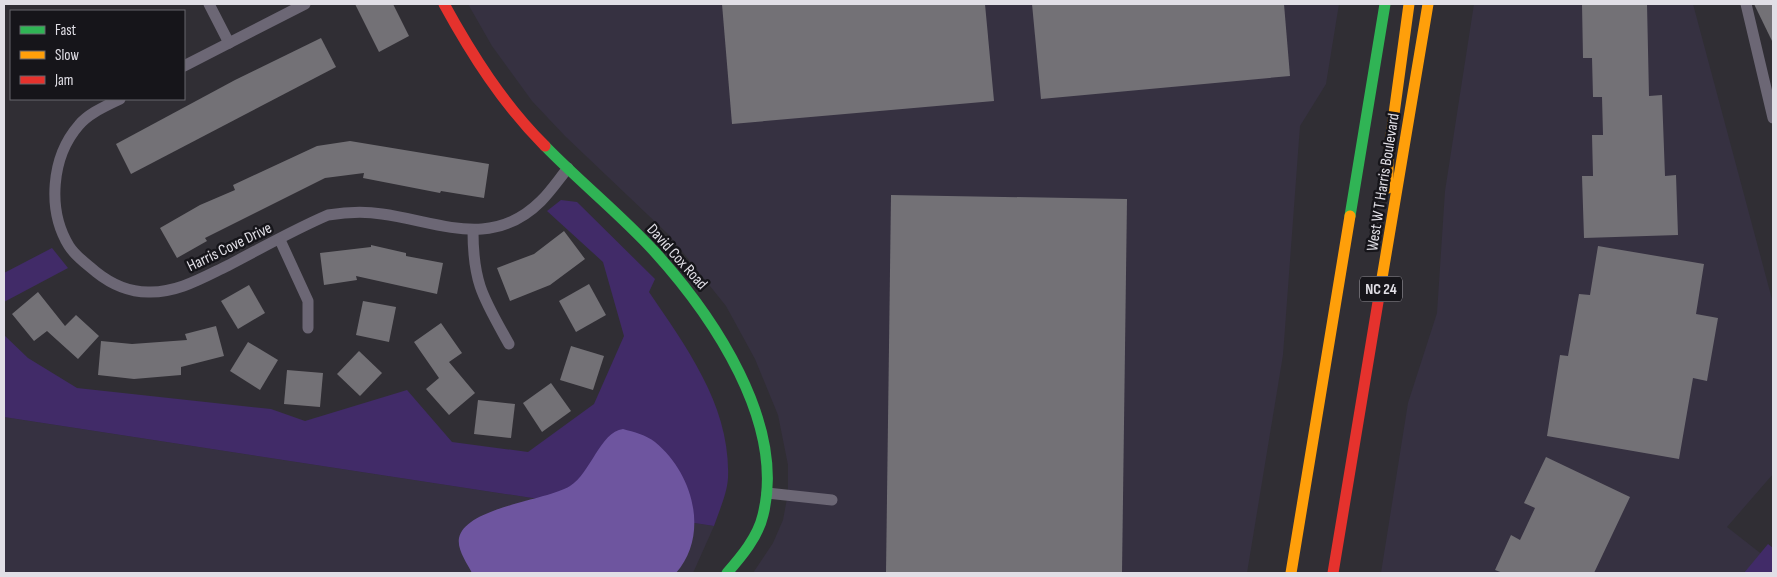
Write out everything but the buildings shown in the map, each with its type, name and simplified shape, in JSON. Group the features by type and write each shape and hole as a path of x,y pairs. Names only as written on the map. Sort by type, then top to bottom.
{"main road":[{"name":"David Cox Road","path":"444,4 474,58 526,126 653,250 684,284 706,314 739,374 759,425 766,455 767,492 763,515 755,534 727,573"},
{"name":"West W T Harris Boulevard","path":"1291,573 1385,4"},
{"path":"1388,242 1388,158 1409,4"},
{"name":"West W T Harris Boulevard","path":"1334,573 1428,4"}],"street":[{"path":"209,4 229,43"},
{"path":"185,65 304,4"},
{"path":"1746,4 1773,118"},
{"name":"Harris Cove Drive","path":"118,100 86,118 78,126 65,147 54,186 59,223 69,246 81,260 119,286 147,292 164,291 192,283 328,215 353,211 382,214 472,231 492,228 516,219 541,202 568,168"},
{"path":"472,231 473,257 477,282 509,344"},
{"path":"280,240 308,301 308,328"},
{"path":"767,492 832,500"}],"shaded area":[{"path":"468,4 1339,4 1326,84 1300,126 1283,355 1247,573 753,573 773,543 783,520 788,493 788,465 778,415 755,359 726,306 669,235 565,136 532,101 492,46"},
{"path":"1474,4 1693,4 1773,303 1773,474 1727,527 1773,563 1773,573 1381,573 1408,403 1437,313 1445,191"},
{"path":"561,200 577,202 655,279 649,292 678,335 704,379 722,427 727,452 727,484 714,526 4,417 4,335 28,358 77,388 271,409 305,421 407,390 452,442 528,452 594,404 624,336 603,262 547,211"},
{"path":"52,248 68,268 4,302 4,273"},
{"path":"4,417 714,526 693,573 4,573"},
{"path":"623,429 655,442 679,470 687,487 692,504 694,523 692,540 686,557 676,573 472,573 459,547 459,538 465,527 491,512 570,486 584,472 608,437"},
{"path":"1768,544 1773,548 1773,573 1744,573"}],"traffic: fast":[{"path":"1350,216 1385,4"},
{"path":"545,146 641,237 677,277 720,339 739,373 754,408 764,444 767,480 763,515 753,539 727,573"}],"traffic: slow":[{"path":"1388,188 1388,158 1409,4"},
{"path":"1379,296 1428,4"},
{"path":"1291,573 1350,216"}],"traffic: jam":[{"path":"444,4 489,78 515,113 545,146"},
{"path":"1333,573 1379,296"}]}
